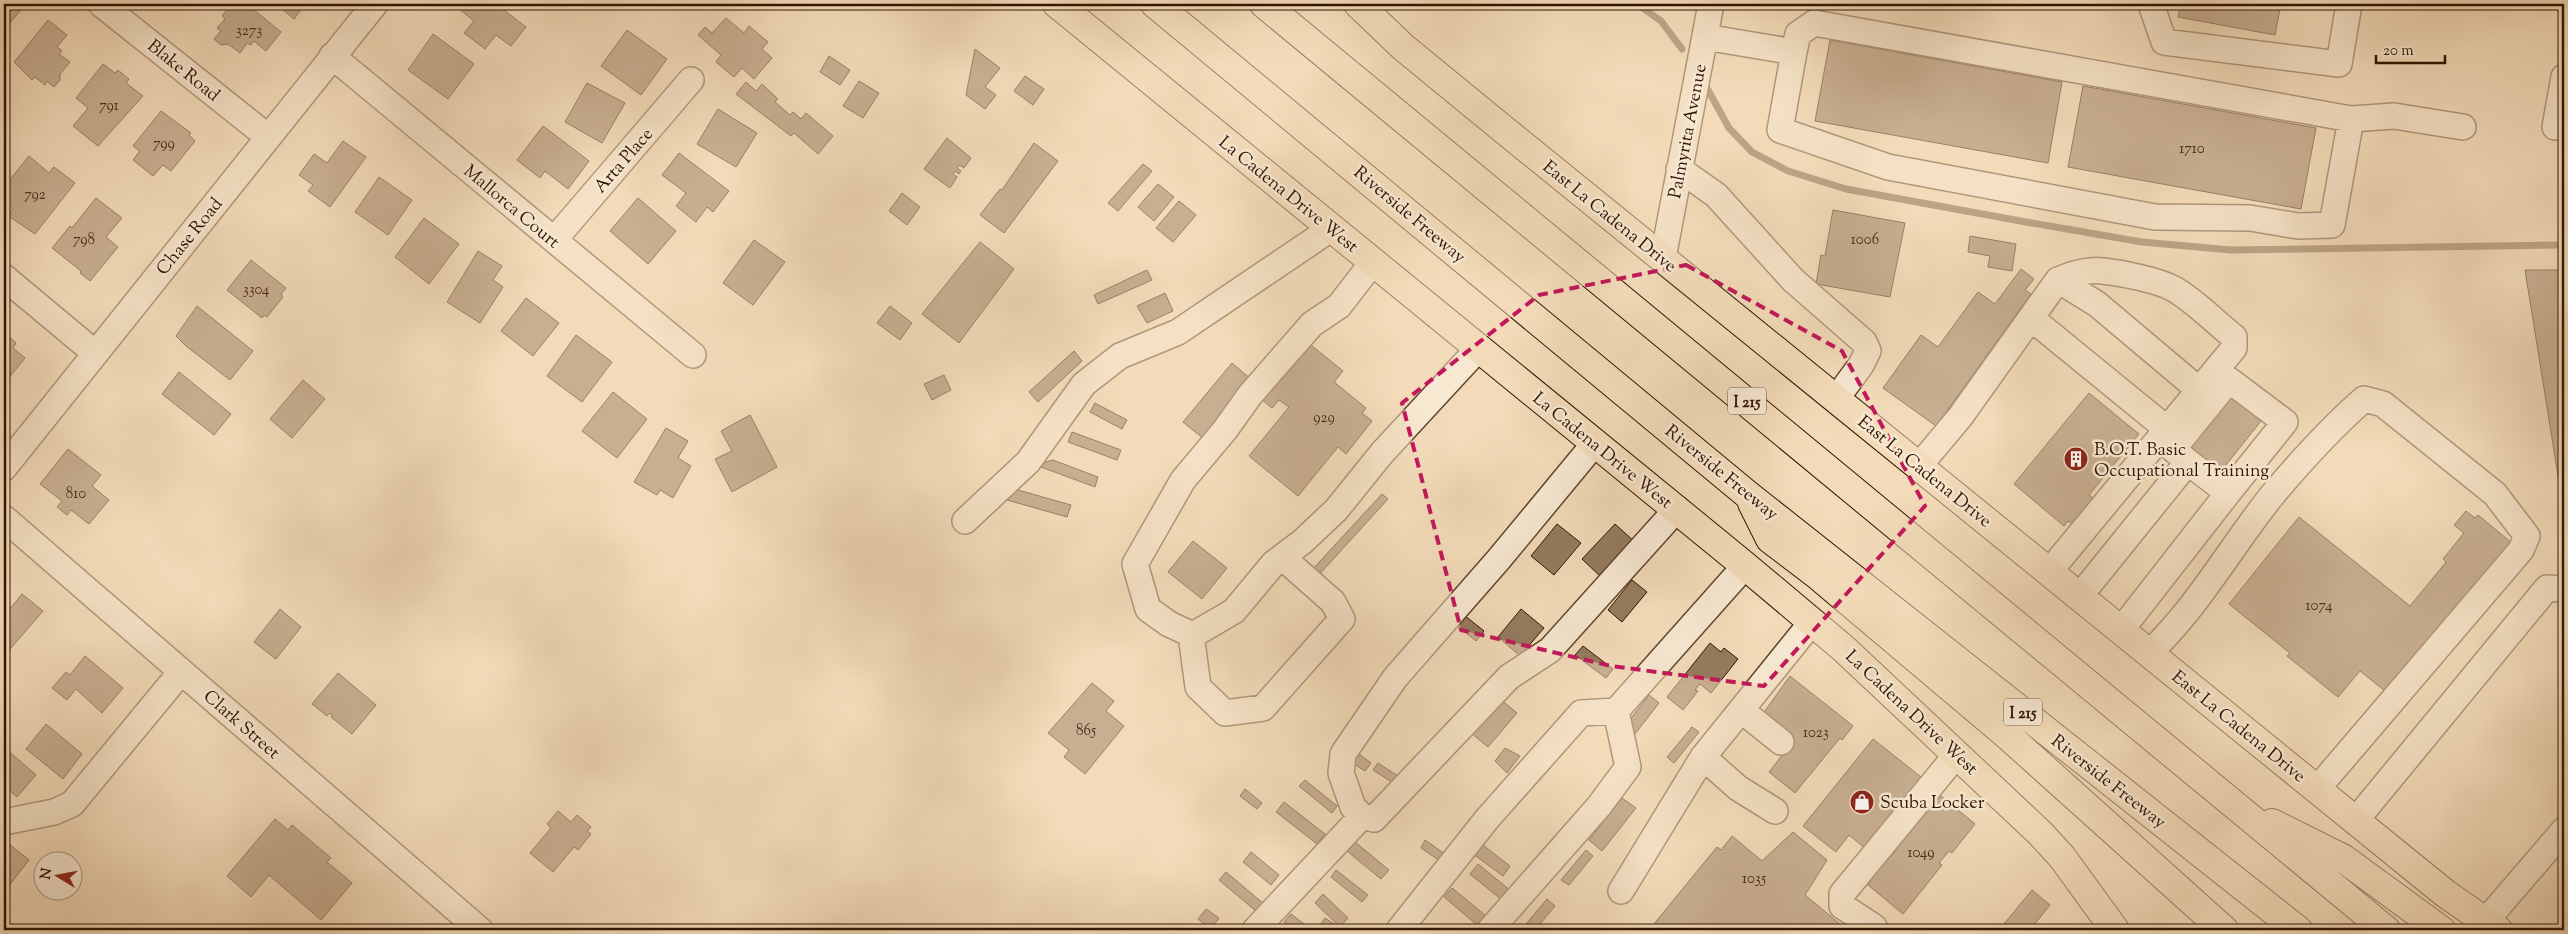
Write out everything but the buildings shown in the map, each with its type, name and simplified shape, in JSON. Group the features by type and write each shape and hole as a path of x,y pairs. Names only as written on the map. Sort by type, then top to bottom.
{"main road":[{"name":"La Cadena Drive West","path":"1057,4 1812,622 2016,809 2056,851 2115,930"},
{"name":"Riverside Freeway","path":"1155,4 1748,495 2298,930"},
{"name":"I 215","path":"1264,4 1897,524 2386,930"},
{"name":"East La Cadena Drive","path":"1358,4 1404,47 1918,466 2317,789 2492,926"},
{"path":"1748,495 1770,539 1816,574 2007,735 2224,930"},
{"path":"2229,801 2344,859 2441,930"}],"street":[{"name":"Blake Road","path":"101,4 268,137"},
{"name":"Chase Road","path":"4,468 374,4"},
{"name":"Palmyrita Avenue","path":"1663,258 1711,4"},
{"path":"2151,4 2164,42 2339,64 2349,4"},
{"path":"2351,119 2332,225 2298,226 2250,218 2155,217 1888,167 1780,130 1798,34 1814,23 2351,119 2394,116 2463,126"},
{"path":"1705,37 1794,52"},
{"name":"Mallorca Court","path":"332,56 693,355"},
{"path":"2555,127 2564,77"},
{"name":"Arta Place","path":"554,240 691,80"},
{"path":"1679,169 1716,195 1793,280 1864,342 1868,351 1861,365 1836,399"},
{"path":"965,521 1028,462 1084,384 1120,356 1178,332 1332,228"},
{"path":"1373,262 1339,306 1312,324 1250,394 1225,430 1183,480 1135,564 1148,609 1169,624 1193,635 1234,611 1274,563 1302,542 1336,510 1382,453 1479,348"},
{"path":"1918,466 1960,417 2058,280 2077,273 2102,271 2174,288 2234,337 2234,348 2049,572"},
{"path":"4,277 95,353"},
{"path":"2058,280 2097,304 2199,390"},
{"path":"2031,318 2167,429"},
{"path":"2121,630 2285,422 2229,380 2173,449 2228,493"},
{"path":"2148,653 2171,632 2274,494 2347,413 2364,399 2383,404 2495,494 2527,536 2521,550 2317,789"},
{"path":"1595,443 1499,559 1395,678 1343,754 1341,773 1353,807 1362,816 1374,819 1508,677 1550,650 1676,510"},
{"path":"2080,597 2188,462"},
{"name":"Clark Street","path":"4,518 480,930"},
{"path":"1191,634 1198,687 1226,713 1263,708 1342,619 1333,602 1282,557"},
{"path":"1399,930 1487,819 1581,713 1616,711 1745,566"},
{"path":"2356,820 2547,588 2564,589"},
{"path":"1621,892 1703,757 1812,622"},
{"path":"4,822 54,812 72,804 181,672"},
{"path":"1741,710 1781,742"},
{"path":"1490,930 1599,806 1628,767 1616,711"},
{"path":"1874,930 1874,927 1842,906 1842,894 1957,754"},
{"path":"1703,757 1738,788 1775,811"},
{"path":"1255,930 1362,816"},
{"path":"2492,926 2564,830"}],"highlighted area":[{"path":"1686,265 1842,351 1925,506 1764,686 1611,666 1461,630 1402,403 1539,295"}],"waterway":[{"path":"1637,4 1661,21 1682,49"},
{"path":"1708,90 1729,128 1752,152 1788,171 1846,189 2026,222 2142,242 2231,250 2564,245"}],"place":[{"name":"B.O.T. Basic Occupational Training","path":"2076,459"},
{"name":"Scuba Locker","path":"1862,802"}]}
